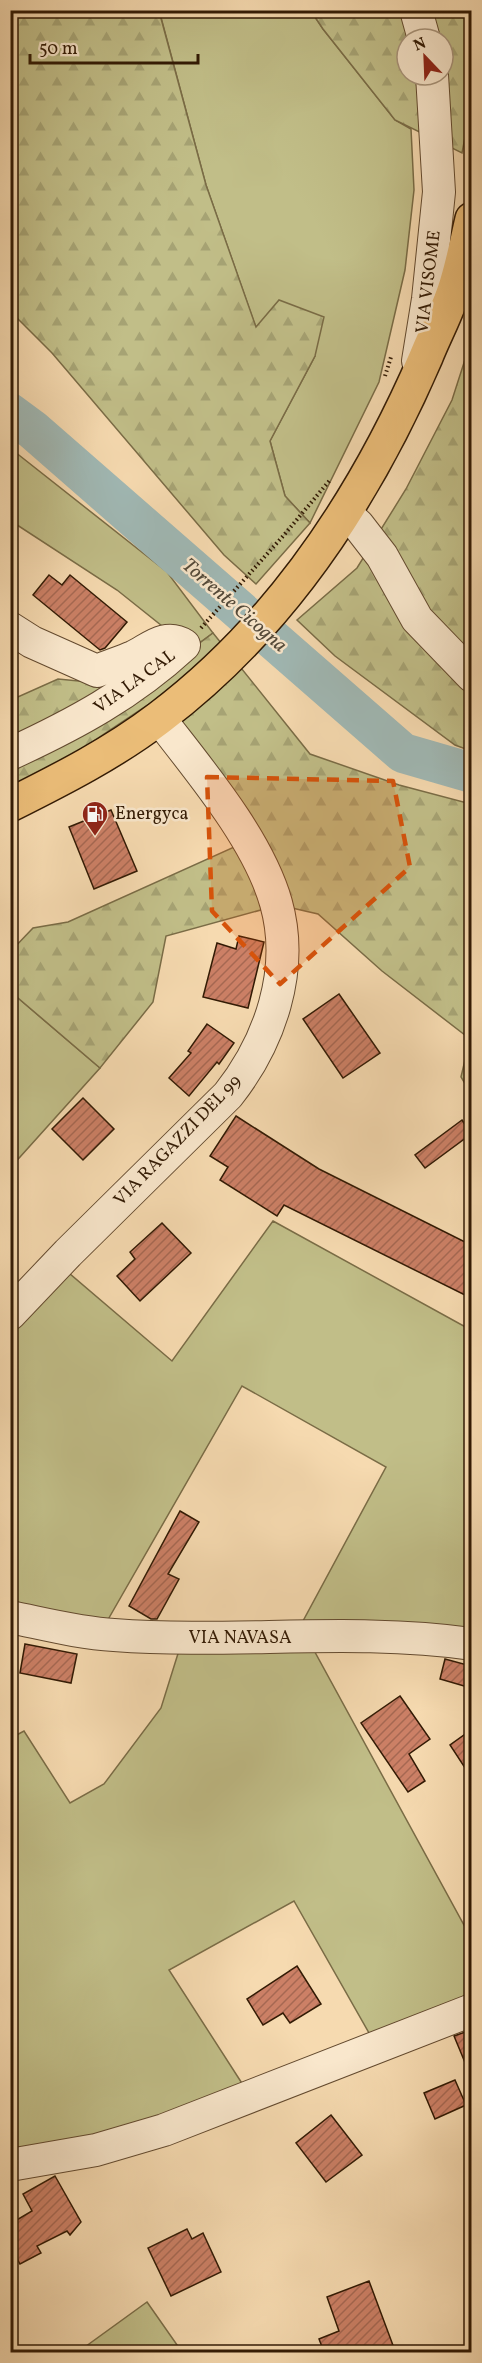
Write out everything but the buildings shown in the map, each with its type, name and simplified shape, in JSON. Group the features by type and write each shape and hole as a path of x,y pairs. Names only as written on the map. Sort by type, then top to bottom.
{"main road":[{"path":"10,805 88,765 159,718 218,668 272,612 311,564 345,513 375,461 415,381 457,283 471,219"}],"street":[{"path":"416,10 421,27"},
{"name":"VIA VISOME","path":"415,381 428,298 439,192 433,87"},
{"name":"VIA VISOME","path":"415,381 471,289"},
{"path":"345,513 358,525 382,556 417,619 471,676"},
{"name":"VIA LA CAL","path":"10,628 32,642 97,671 133,657 160,641 177,640 184,645 157,670 105,706 72,725 10,754"},
{"name":"VIA RAGAZZI DEL 99","path":"10,1314 68,1252 228,1095 257,1052 275,1005 280,981 281,922 268,879 238,827 159,718"},
{"name":"VIA NAVASA","path":"10,1617 113,1635 195,1638 397,1636 471,1644"},
{"path":"10,2165 96,2150 137,2139 471,2010"}],"path":[{"path":"382,386 392,354"},
{"path":"199,630 284,536 334,474"}],"highlighted area":[{"path":"207,777 393,781 410,867 280,984 212,911"}],"green space":[{"path":"159,10 311,11 395,120 411,129 414,190 405,270 379,382 310,523 285,496 270,441 315,356 256,328 206,185"},
{"path":"10,11 159,11 206,185 256,327 279,300 324,317 315,356 270,441 285,496 310,523 256,584 224,555 52,353 11,312"},
{"path":"311,11 471,11 471,107 462,153 395,120"},
{"path":"471,341 471,751 455,745 335,656 297,620 357,568 406,489 452,400"},
{"path":"10,448 167,572 213,633 191,649 117,590 11,521"},
{"path":"213,633 310,754 399,785 471,804 471,1094 461,1077 470,1039 382,971 318,914 279,905 166,936 153,1002 100,1068 11,992 11,951 33,928 68,922 241,844 152,702 71,756 11,786 11,700 58,679 141,687"},
{"path":"11,992 100,1068 11,1167"},
{"path":"273,1221 471,1330 471,1648 310,1643 471,1938 471,2005 373,2040 294,1901 169,1970 245,2088 166,2122 11,2158 11,1738 24,1731 70,1803 104,1784 161,1708 181,1644 297,1632 386,1467 242,1386 98,1637 11,1622 10,1311 56,1262 172,1361"},
{"path":"147,2302 182,2352 78,2352"}],"waterway":[{"name":"Torrente Cicogna","path":"10,413 33,430 403,753 472,773"}],"place":[{"name":"Energyca","path":"95,837"}]}
